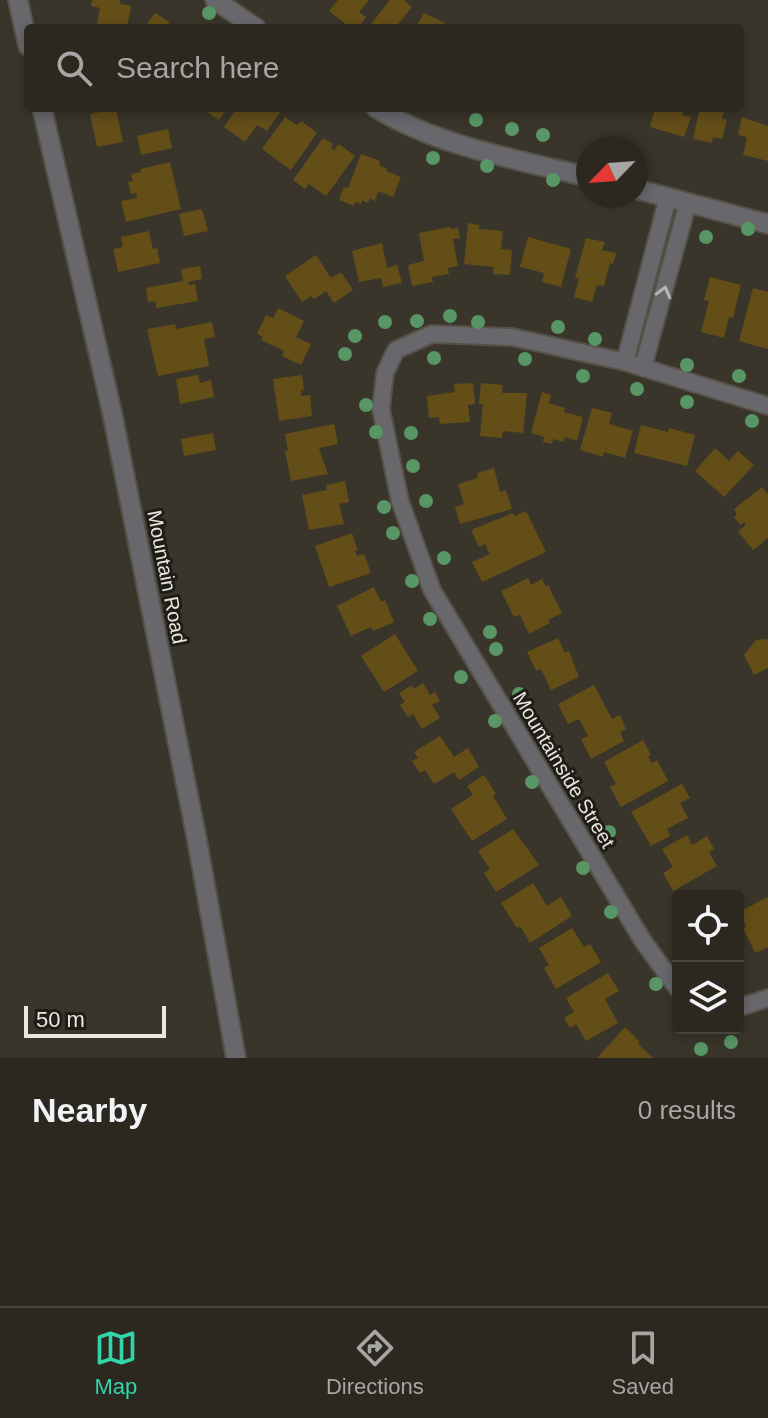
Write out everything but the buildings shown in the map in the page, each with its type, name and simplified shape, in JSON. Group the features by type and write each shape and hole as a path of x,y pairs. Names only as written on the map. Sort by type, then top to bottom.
{"street":[{"path":"18,0 24,28"},
{"path":"215,0 250,24"},
{"name":"Mountain Road","path":"43,112 115,428 197,840 236,1058"},
{"path":"382,112 434,137 576,174"},
{"path":"648,192 768,224"},
{"path":"668,197 625,362 768,406"},
{"path":"643,367 688,202"},
{"name":"Mountainside Street","path":"625,362 512,337 432,334 396,350 385,373 381,409 400,501 432,590 643,941 672,981"},
{"path":"744,1006 768,998"}]}
